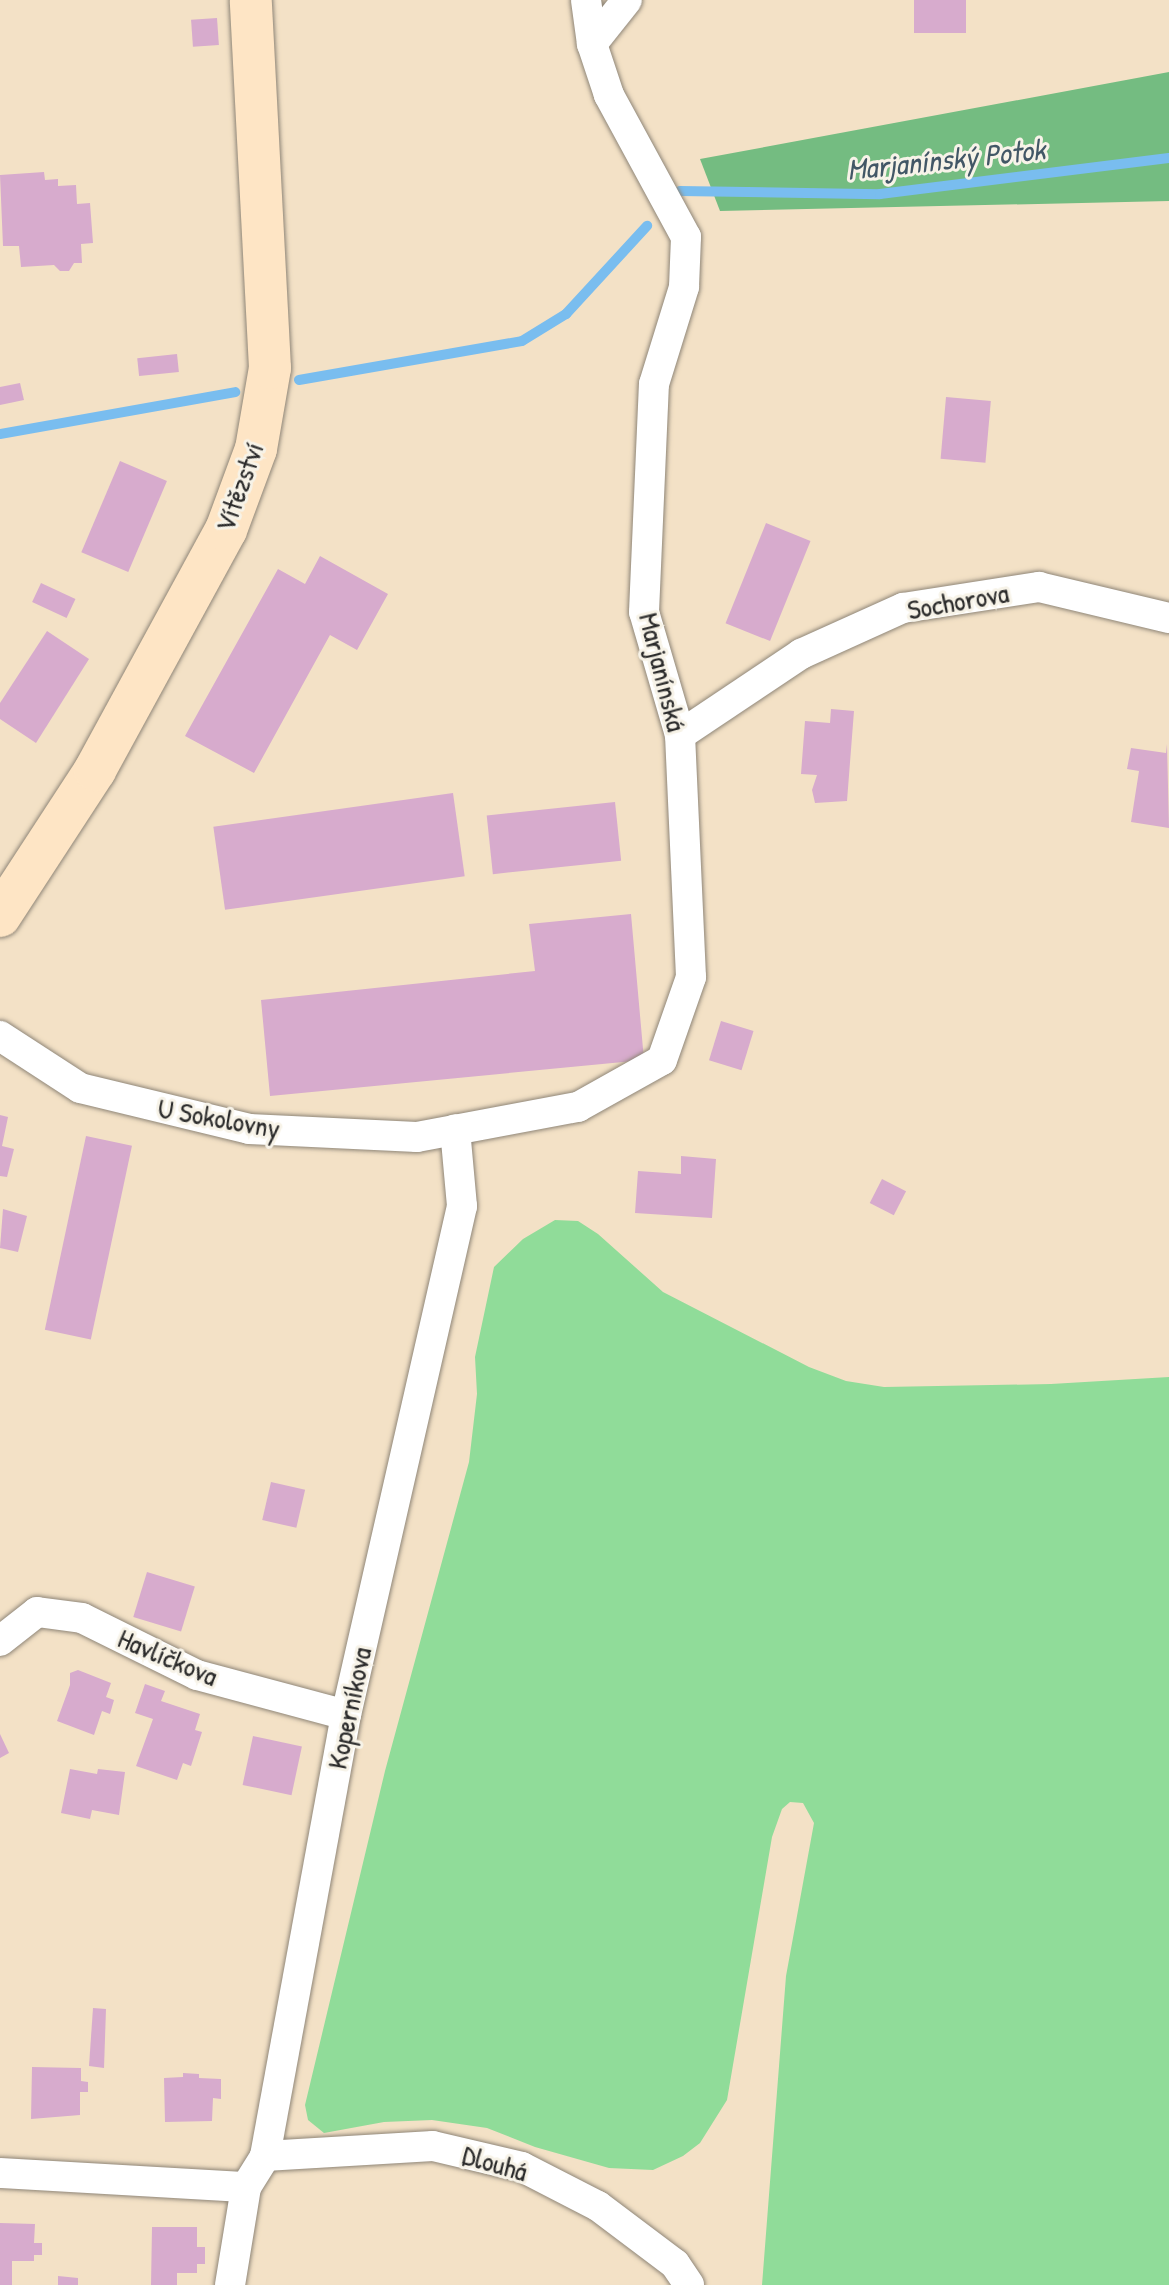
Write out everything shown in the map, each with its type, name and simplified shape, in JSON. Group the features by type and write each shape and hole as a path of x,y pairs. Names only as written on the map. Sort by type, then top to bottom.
{"main road":[{"name":"Vítězství","path":"0,916 95,770 226,530 256,449 270,368 251,0"}],"street":[{"name":"Marjanínská","path":"455,1129 578,1107 662,1060 691,977 680,735 644,612 654,384 684,287 686,237 609,95 592,44 586,0"},
{"path":"592,44 627,0"},
{"name":"Sochorova","path":"680,735 801,654 903,608 1039,587 1169,618"},
{"name":"U Sokolovny","path":"0,1036 80,1088 249,1129 417,1137 455,1129"},
{"name":"Koperníkova","path":"230,2285 246,2187 265,2156 346,1715 462,1206 455,1129"},
{"name":"Havlíčkova","path":"0,1641 37,1612 82,1618 197,1675 346,1715"},
{"name":"Dlouhá","path":"265,2156 433,2146 522,2167 598,2206 675,2264 689,2285"},
{"path":"0,2173 246,2187"}],"green space":[{"path":"1169,72 1169,201 720,211 700,159"},
{"path":"555,1220 578,1221 598,1234 663,1292 809,1367 846,1381 884,1387 1051,1384 1169,1377 1169,2285 762,2285 786,1976 814,1823 803,1803 790,1802 782,1809 772,1837 727,2100 700,2143 683,2156 653,2170 609,2168 535,2147 487,2128 432,2120 384,2122 324,2133 308,2120 305,2105 385,1771 469,1462 477,1394 475,1357 494,1267 523,1239"}],"building":[{"path":"914,0 966,0 966,33 914,33"},
{"path":"217,18 219,45 193,47 191,20"},
{"path":"44,172 45,180 58,179 58,186 76,185 77,204 90,203 93,243 81,244 82,263 74,263 69,271 60,271 54,265 21,267 19,246 3,246 0,175"},
{"path":"177,354 179,372 139,376 137,358"},
{"path":"20,383 24,400 0,405 0,387"},
{"path":"946,397 991,401 985,463 941,459"},
{"path":"120,461 167,481 128,572 81,552"},
{"path":"766,523 811,541 770,641 726,623"},
{"path":"320,556 388,594 357,650 330,635 254,773 185,736 278,569 305,584"},
{"path":"41,583 75,599 67,618 32,602"},
{"path":"47,631 89,659 36,743 0,719 0,703"},
{"path":"831,709 854,711 847,801 815,803 812,790 817,775 801,774 805,721 830,723"},
{"path":"1167,744 1169,828 1131,822 1139,771 1127,769 1131,748 1166,753"},
{"path":"453,793 465,876 225,910 213,827"},
{"path":"615,802 621,861 493,874 487,815"},
{"path":"631,914 644,1060 270,1096 261,1000 535,971 529,924"},
{"path":"721,1021 754,1031 742,1070 709,1060"},
{"path":"0,1115 8,1117 2,1146 14,1149 7,1177 0,1176"},
{"path":"86,1136 132,1146 91,1339 45,1330"},
{"path":"681,1156 716,1159 712,1218 635,1213 638,1171 681,1174"},
{"path":"882,1179 906,1191 894,1215 870,1203"},
{"path":"3,1209 27,1216 18,1252 0,1248"},
{"path":"271,1482 305,1490 296,1528 262,1520"},
{"path":"147,1572 195,1587 181,1632 133,1617"},
{"path":"78,1670 111,1683 106,1697 114,1700 110,1714 102,1711 94,1735 57,1721 70,1685 70,1673"},
{"path":"145,1684 165,1691 161,1701 200,1714 195,1730 202,1732 191,1766 183,1763 177,1780 136,1766 153,1719 135,1713"},
{"path":"0,1734 9,1753 0,1758"},
{"path":"253,1736 302,1746 292,1795 243,1785"},
{"path":"70,1769 97,1774 98,1769 125,1772 119,1815 92,1810 90,1819 61,1813"},
{"path":"93,2008 106,2009 104,2068 89,2066"},
{"path":"32,2067 81,2068 81,2081 88,2082 88,2092 80,2092 80,2115 31,2119"},
{"path":"183,2073 199,2074 199,2078 221,2079 221,2099 213,2098 212,2121 165,2122 164,2078 183,2077"},
{"path":"0,2223 35,2224 34,2243 42,2243 42,2255 34,2255 34,2261 12,2261 12,2285 0,2285"},
{"path":"152,2227 197,2227 197,2247 205,2247 205,2264 197,2264 197,2273 177,2273 177,2285 151,2285"},
{"path":"58,2276 78,2278 78,2285 58,2285"}],"waterway":[{"name":"Marjanínský Potok","path":"680,191 880,194 1169,158"},
{"name":"Marjanínský Potok","path":"299,380 522,341 566,314 647,226"},
{"name":"Marjanínský Potok","path":"0,434 235,392"}]}
